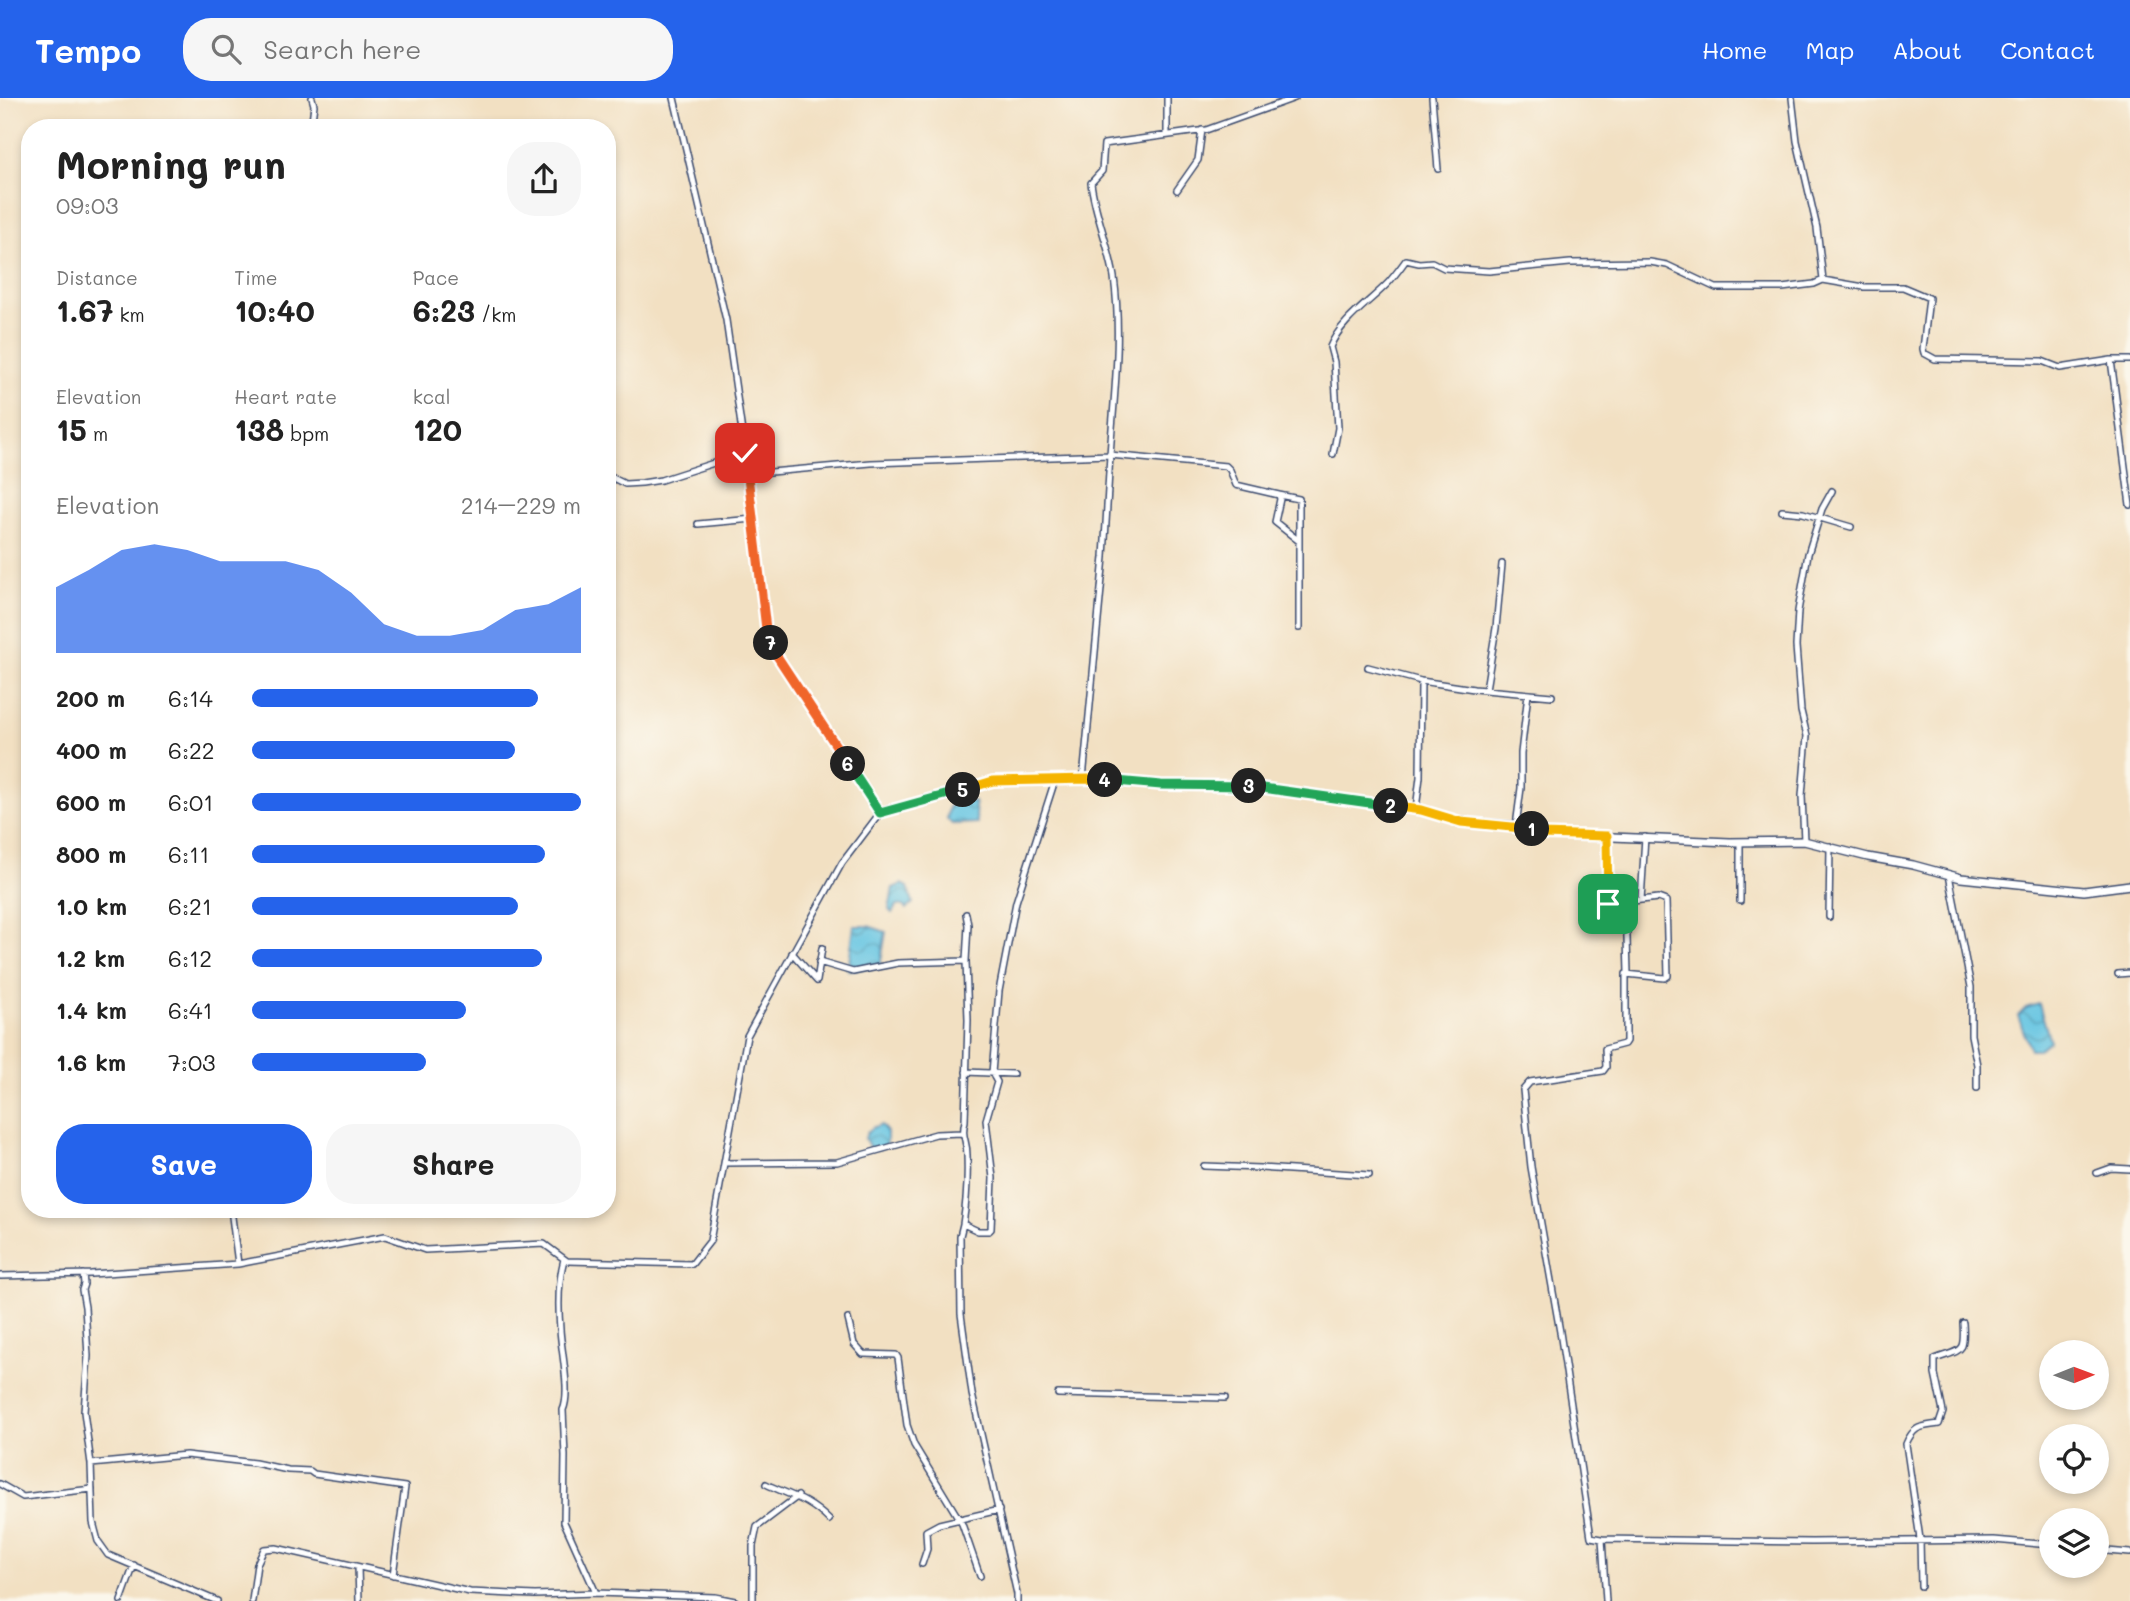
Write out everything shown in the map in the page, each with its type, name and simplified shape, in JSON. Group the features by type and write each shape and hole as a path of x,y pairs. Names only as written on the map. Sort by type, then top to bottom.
{"street":[{"path":"312,98 312,119"},
{"path":"674,98 726,320 766,629 775,653 880,813"},
{"path":"1167,98 1167,134"},
{"path":"1083,779 1103,569 1116,366 1117,303 1109,249 1091,183 1101,171 1104,144 1202,130 1295,98"},
{"path":"1432,98 1438,169"},
{"path":"1792,98 1797,141 1817,228 1823,280"},
{"path":"1177,190 1198,160 1202,130"},
{"path":"1333,454 1338,428 1334,362 1329,347 1333,338 1390,281 1406,260 1432,262 1444,268 1489,271 1570,263 1650,262 1667,265 1716,288 1782,288 1814,284 1823,280 1864,287 1903,288 1929,298 1923,349 1924,353 1935,359 2042,361 2057,368 2130,360"},
{"path":"2111,360 2130,505"},
{"path":"616,480 625,484 661,480 745,453"},
{"path":"748,474 871,463 1110,455 1226,466 1236,485 1299,499 1299,628"},
{"path":"1804,841 1802,796 1807,736 1801,711 1796,646 1798,611 1808,554 1819,519 1832,491"},
{"path":"1279,495 1275,522 1299,541"},
{"path":"1782,511 1803,513 1851,527"},
{"path":"698,524 753,519"},
{"path":"1486,689 1496,628 1502,564"},
{"path":"1368,667 1421,681 1552,696"},
{"path":"1416,809 1420,777 1421,681"},
{"path":"1516,826 1528,694"},
{"path":"0,1276 83,1274 238,1264 386,1236 425,1250 544,1244 567,1261 692,1264 710,1241 747,1036 842,863 880,813 993,781 1083,779 1161,785 1249,786 1416,809 1461,822 1528,827 1542,834 1740,842 1804,841 1961,878 2084,891 2130,885"},
{"path":"963,1224 978,1231 991,1229 993,1178 986,1120 997,1082 992,1073 999,991 1016,902 1055,780"},
{"path":"1607,836 1608,904 1658,898 1666,901 1668,976 1665,978 1628,973"},
{"path":"1641,900 1644,837"},
{"path":"1740,842 1740,901"},
{"path":"1829,918 1830,846"},
{"path":"1950,874 1970,988 1977,1088"},
{"path":"1626,902 1626,1041 1605,1049 1605,1070 1530,1083 1523,1090 1531,1167 1560,1332 1591,1537 1812,1542 1994,1540 2039,1544"},
{"path":"966,914 968,1020 965,1121 962,1133 967,1145 968,1190 960,1236 961,1314 972,1394 1017,1601"},
{"path":"792,953 817,981 821,948"},
{"path":"819,962 853,972 898,963 966,961"},
{"path":"2118,974 2130,973"},
{"path":"966,1072 1013,1074"},
{"path":"724,1163 836,1161 936,1134 962,1133"},
{"path":"1204,1166 1369,1175"},
{"path":"2097,1173 2111,1168 2130,1170"},
{"path":"232,1218 238,1264"},
{"path":"564,1259 558,1281 566,1404 563,1410 564,1522 596,1593"},
{"path":"83,1274 88,1356 85,1412 91,1464 93,1522 98,1541 108,1555 217,1601"},
{"path":"848,1319 853,1344 863,1354 896,1355 898,1358 907,1425 914,1445 962,1524 979,1576"},
{"path":"1922,1586 1920,1539 1906,1444 1916,1428 1939,1423 1943,1412 1935,1359 1960,1349 1965,1343 1964,1323"},
{"path":"1058,1394 1225,1398"},
{"path":"91,1464 186,1455 310,1471 314,1474 405,1488 393,1576"},
{"path":"0,1484 23,1497 92,1489"},
{"path":"766,1484 798,1496 829,1520"},
{"path":"754,1601 753,1546 757,1527 798,1496"},
{"path":"922,1564 927,1549 926,1531 939,1524 999,1510"},
{"path":"1602,1539 1606,1601"},
{"path":"252,1601 257,1564 264,1549 276,1548 470,1592 535,1598 596,1593 735,1601"},
{"path":"2109,1551 2130,1553"},
{"path":"121,1601 134,1565"},
{"path":"358,1567 359,1601"}],"water":[{"path":"974,801 977,823 952,824 947,819 949,806"},
{"path":"902,884 908,887 913,903 906,909 897,905 892,913 889,910 893,888"},
{"path":"854,926 868,926 886,932 880,966 848,970"},
{"path":"2039,1004 2050,1041 2038,1049 2030,1049 2018,1016 2026,1008"},
{"path":"881,1125 887,1132 887,1145 879,1149 870,1148 865,1139 867,1133"}],"route":[{"path":"745,453 766,629 775,653 880,813 993,781 1089,779 1161,785 1249,786 1421,810 1461,822 1528,827 1542,834 1607,836 1608,904"}]}
